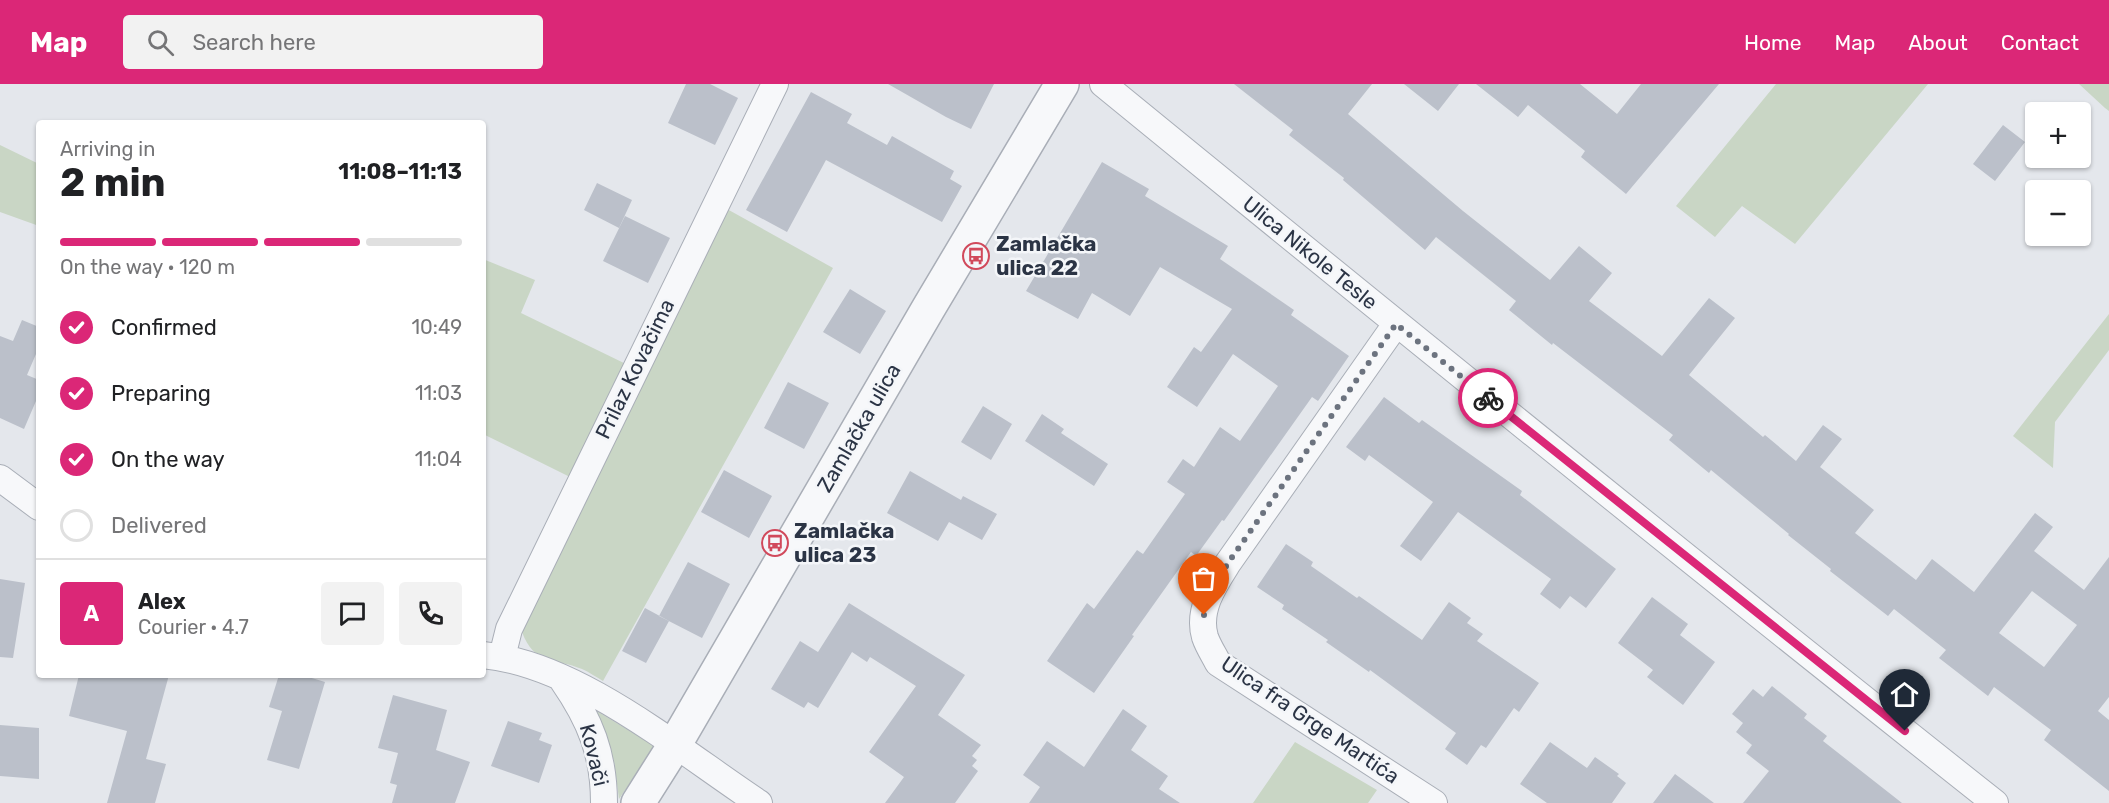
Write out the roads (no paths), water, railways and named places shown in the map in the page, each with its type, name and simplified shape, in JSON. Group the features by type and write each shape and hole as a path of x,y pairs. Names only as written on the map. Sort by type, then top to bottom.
{"street":[{"name":"Prilaz Kovačima","path":"493,656 509,629 775,84"},
{"name":"Zamlačka ulica","path":"638,803 674,746 928,309 1062,84"},
{"name":"Ulica Nikole Tesle","path":"1103,84 1732,595 1995,803"},
{"name":"Ulica fra Grge Martića","path":"1396,324 1213,587 1204,615 1205,636 1218,663 1256,690 1434,803"},
{"path":"0,478 36,505"},
{"name":"Kovači","path":"493,656 537,666 561,677 640,721 759,803"},
{"name":"Kovači","path":"561,677 593,733 600,764 604,803"}],"place":[{"name":"Zamlačka ulica 22","path":"976,256"},
{"name":"Zamlačka ulica 23","path":"775,543"}]}
